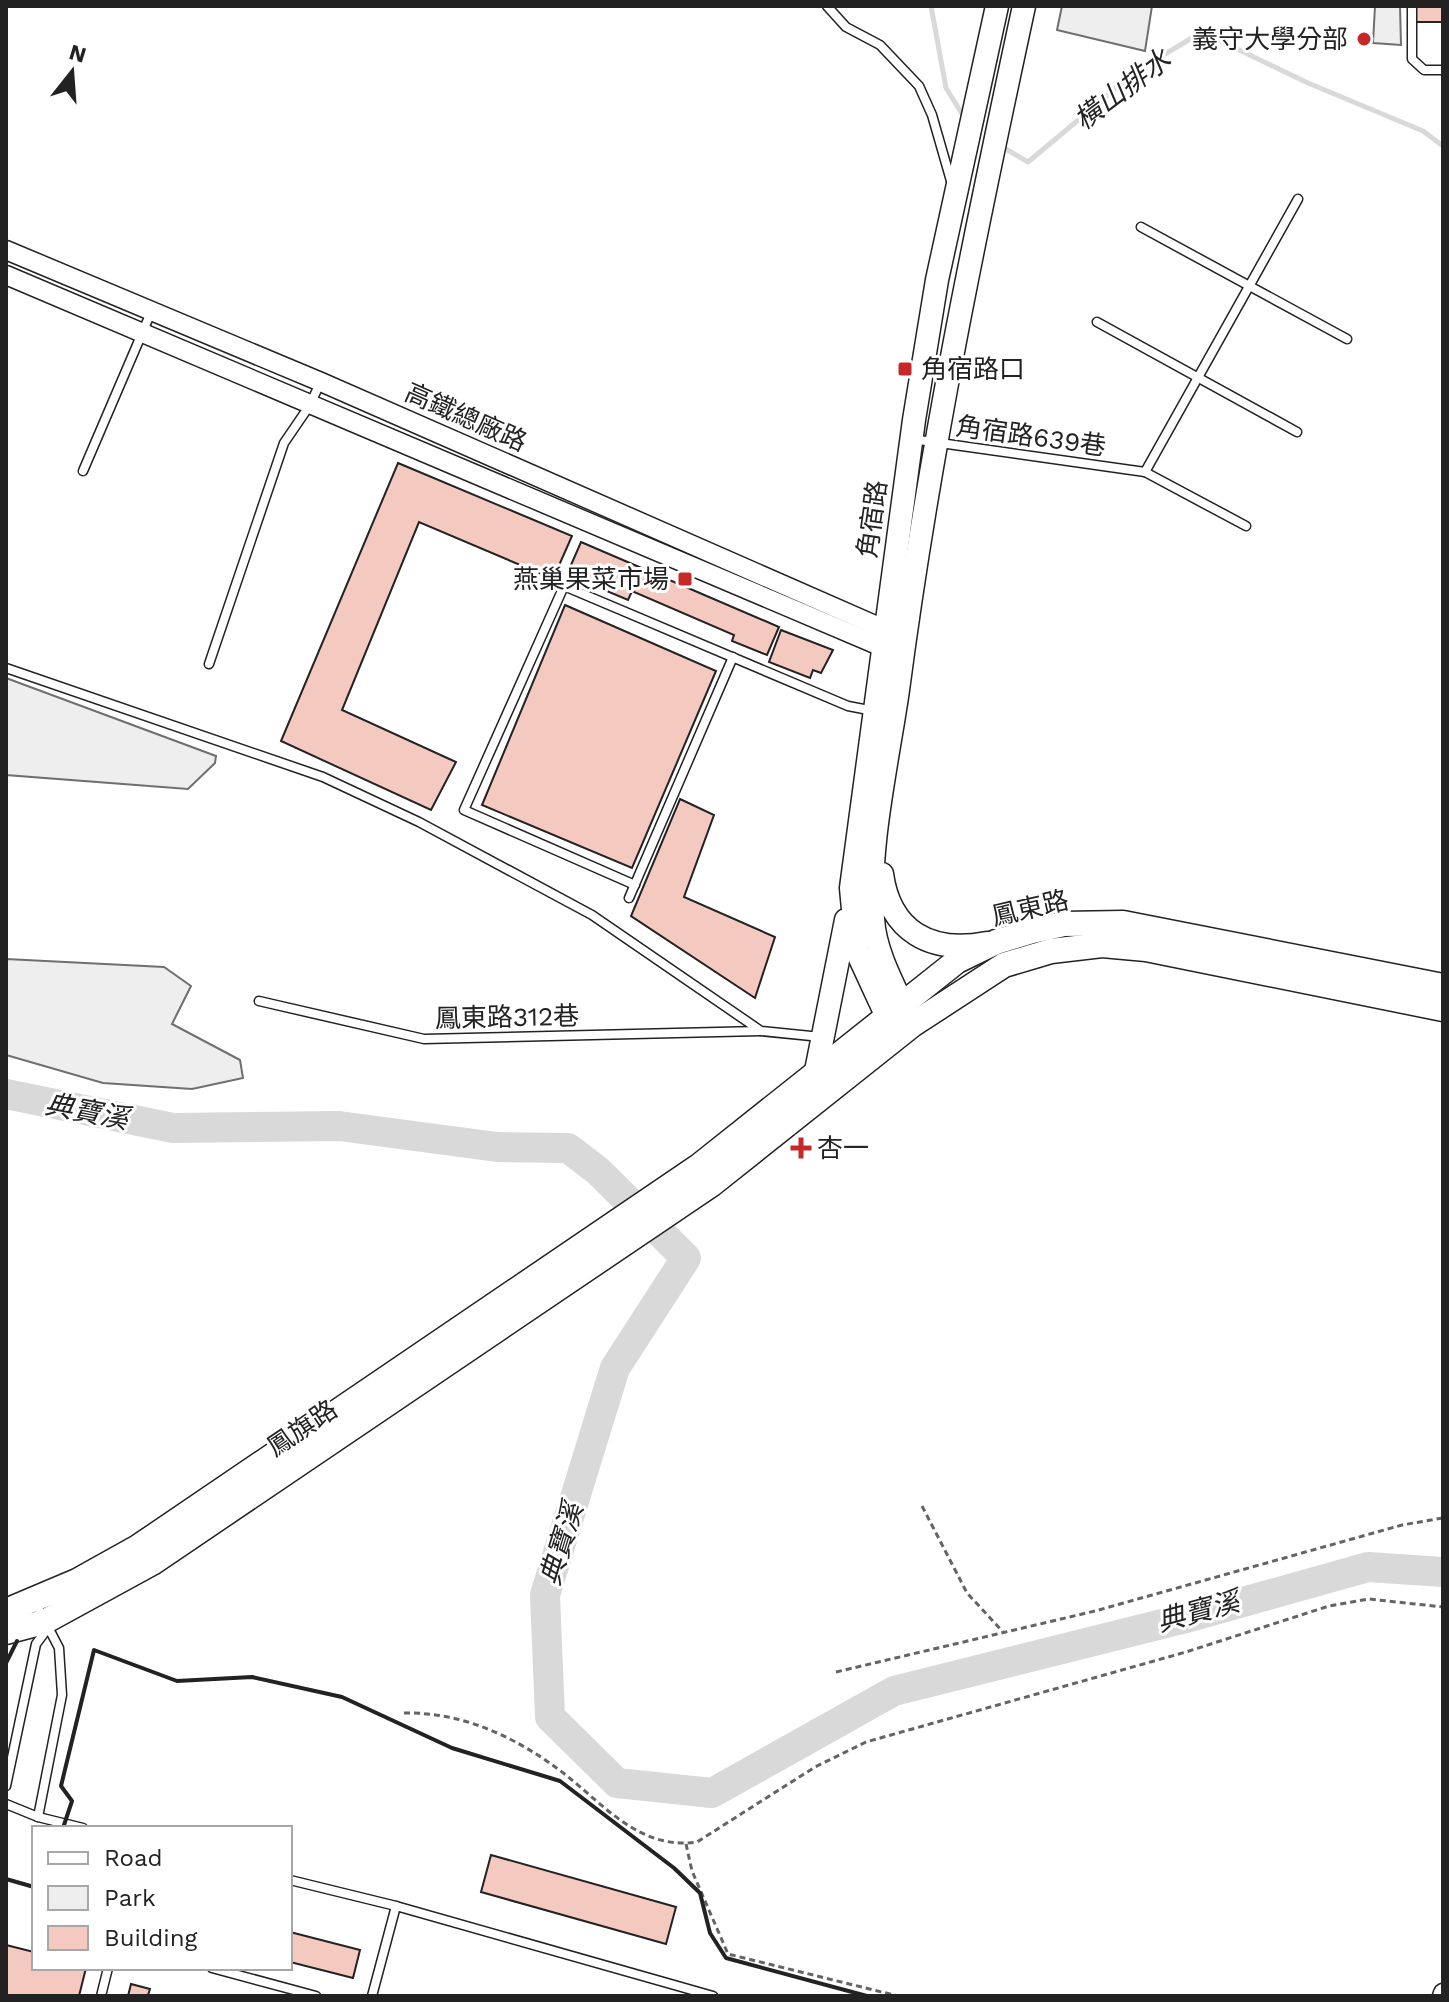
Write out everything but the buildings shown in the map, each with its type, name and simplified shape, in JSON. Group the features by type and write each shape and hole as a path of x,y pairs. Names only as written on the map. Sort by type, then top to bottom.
{"main road":[{"name":"角宿路","path":"899,1021 857,952 851,888 884,713 894,641 911,439 964,148 997,6"},
{"name":"角宿路","path":"894,641 1024,6"},
{"name":"角宿路","path":"884,713 873,922 899,1021"},
{"path":"877,841 885,896 906,927 946,946 964,948 996,942"},
{"path":"815,1076 825,1038 851,888"},
{"name":"鳳東路","path":"706,1175 899,1021 957,961 996,942 1064,924 1123,923 1443,986"},
{"name":"鳳東路","path":"706,1175 815,1076 899,1021 1004,965 1051,951 1102,945 1146,949 1443,1009"},
{"name":"鳳旗路","path":"6,1632 42,1617 138,1547 567,1269 706,1175"},
{"name":"鳳旗路","path":"6,1611 42,1617"}],"street":[{"name":"高鐵總廠路","path":"6,250 321,382 894,641"},
{"name":"高鐵總廠路","path":"6,275 310,405 894,641"}],"lane":[{"path":"827,6 846,27 880,45 919,86 932,115 955,194"},
{"path":"1412,6 1412,59 1424,70 1443,70"},
{"path":"1145,472 1298,199"},
{"path":"1141,227 1347,339"},
{"path":"83,471 152,310"},
{"path":"1097,322 1297,432"},
{"path":"209,664 284,443 310,405 321,382"},
{"name":"角宿路639巷","path":"911,439 1145,472 1246,526"},
{"path":"635,885 464,810 564,586 848,706 884,713"},
{"path":"629,898 733,657"},
{"path":"6,668 323,777 419,822 592,915 761,1031"},
{"name":"鳳東路312巷","path":"259,1001 424,1039 761,1031 825,1038"},
{"path":"6,1786 34,1670 42,1617"},
{"path":"38,1817 62,1695 59,1648 42,1617"},
{"path":"6,1804 38,1817 75,1826"},
{"path":"292,1880 396,1906 713,1996"},
{"path":"372,1996 396,1906"},
{"path":"101,1996 108,1970"},
{"path":"219,1970 316,1996"}],"path":[{"path":"922,1506 967,1593 1004,1633"},
{"path":"836,1672 1004,1633 1402,1525 1443,1518"},
{"path":"404,1713 438,1712 506,1736 554,1765 615,1818 653,1839 686,1844 697,1842 815,1767 866,1742 1186,1652 1329,1606 1369,1599 1443,1607"},
{"path":"686,1844 692,1871 728,1954 898,1996"}],"green space":[{"path":"1062,6 1152,6 1145,51 1057,30"},
{"path":"1375,6 1400,6 1401,45 1373,43"},
{"path":"6,678 216,756 215,763 188,789 6,775"},
{"path":"6,959 164,967 191,986 172,1024 240,1060 243,1078 192,1089 103,1083 6,1055"}],"waterway":[{"name":"橫山排水","path":"931,6 946,88 964,117"},
{"name":"橫山排水","path":"999,145 1028,162 1138,70 1202,32 1308,83 1423,131 1443,146"},
{"name":"典寶溪","path":"6,1094 173,1128 339,1126 497,1147 568,1148 598,1171 686,1258 615,1368 545,1595 550,1717 617,1783 712,1793 894,1691 1186,1618 1368,1567 1443,1572"}],"wall":[{"path":"6,1663 17,1641"},
{"path":"64,1826 72,1801 61,1786 94,1650 177,1681 252,1677 342,1697 452,1748 560,1781 674,1868 700,1893 710,1933 726,1958 867,1996"},
{"path":"6,1879 32,1886"}],"place":[{"name":"義守大學分部","path":"1364,39"},
{"name":"角宿路口","path":"905,369"},
{"name":"燕巢果菜市場","path":"685,579"},
{"name":"杏一","path":"801,1148"}]}
